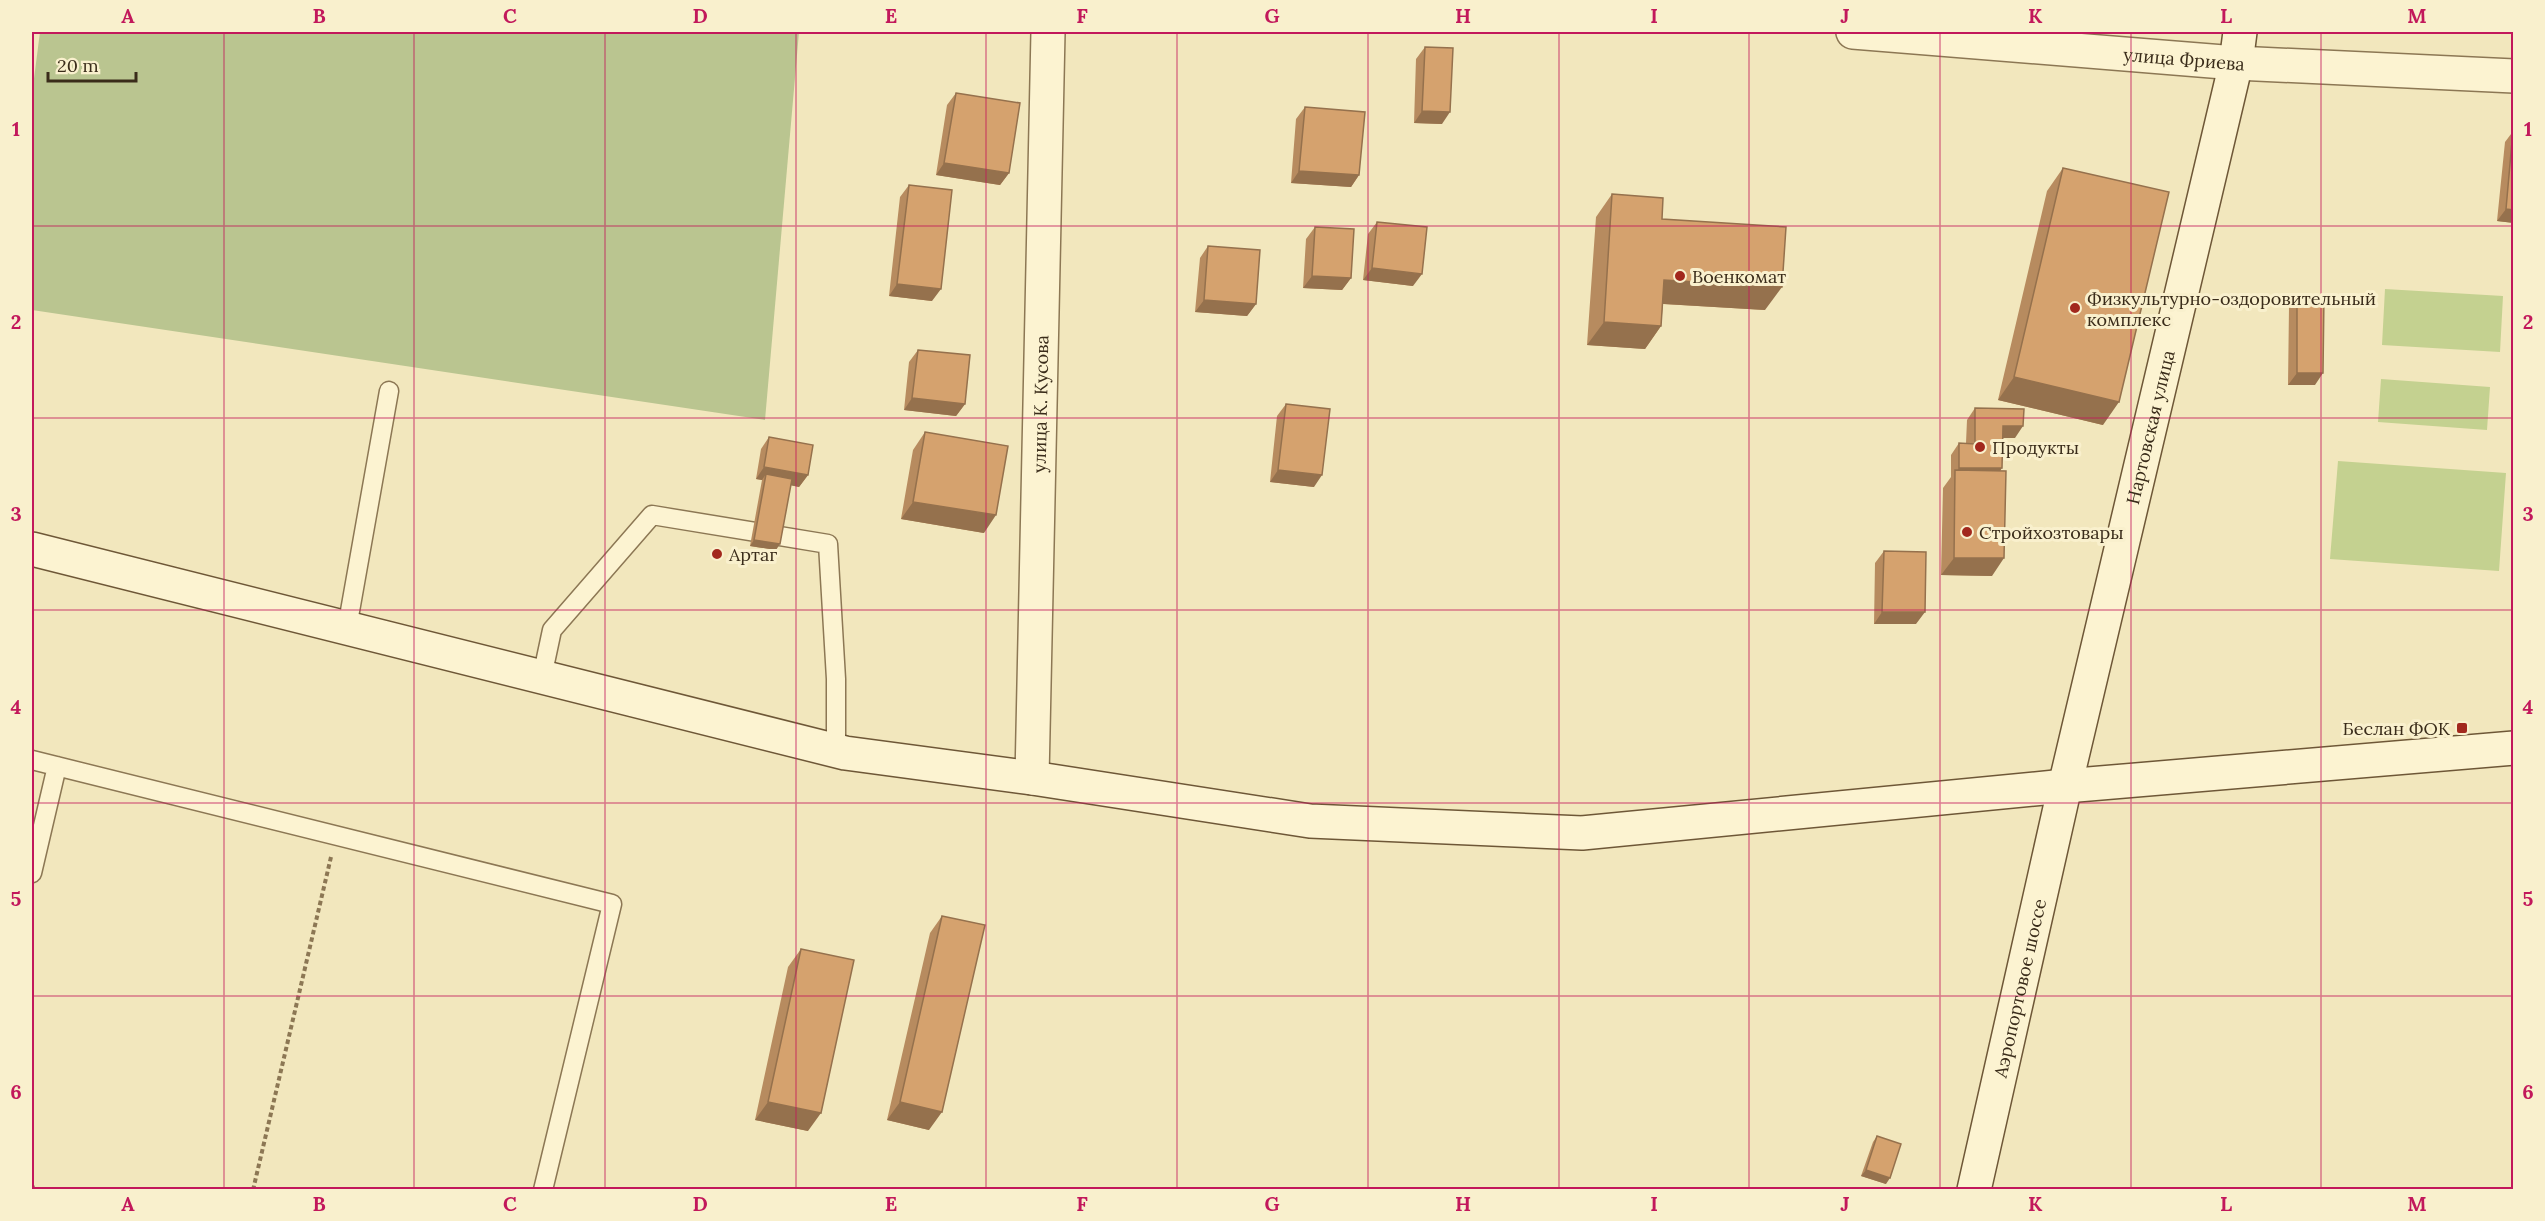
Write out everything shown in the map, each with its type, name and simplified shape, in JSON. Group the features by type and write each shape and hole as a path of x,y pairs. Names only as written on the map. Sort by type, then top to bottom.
{"main road":[{"name":"улица К. Кусова","path":"1032,777 1048,32"},
{"name":"улица Фриева","path":"1853,32 2238,47 2514,76"},
{"name":"Нартовская улица","path":"2064,786 2238,47"},
{"path":"32,549 836,750 1032,777 1310,821 1582,833 2064,786 2514,748"},
{"name":"Аэропортовое шоссе","path":"1974,1190 2064,786"}],"lane":[{"path":"347,628 389,392"},
{"path":"542,677 552,630 652,515 828,544 836,679 836,750"},
{"path":"32,760 612,904 543,1190"},
{"path":"32,873 57,766"}],"path":[{"path":"253,1190 336,836"},
{"path":"32,1185 34,1190"}],"green space":[{"path":"40,32 799,32 765,420 32,310 32,94"},
{"path":"2385,289 2503,296 2500,352 2382,345"},
{"path":"2381,379 2490,387 2487,430 2378,422"},
{"path":"2338,461 2506,473 2499,571 2330,559"}],"building":[{"path":"1425,47 1453,48 1450,112 1422,111"},
{"path":"956,93 1020,103 1009,173 944,163"},
{"path":"1305,107 1365,112 1359,175 1299,171"},
{"path":"2514,130 2514,210 2506,209"},
{"name":"Физкультурно-оздоровительный комплекс","path":"2063,168 2169,192 2119,402 2014,377"},
{"path":"909,185 952,190 941,289 897,284"},
{"name":"Военкомат","path":"1612,194 1663,198 1662,219 1786,227 1782,287 1664,280 1661,326 1604,322"},
{"path":"1377,222 1427,227 1422,274 1372,268"},
{"path":"1315,227 1354,229 1351,278 1312,276"},
{"path":"1208,246 1260,250 1256,304 1204,300"},
{"path":"2297,295 2324,295 2323,373 2297,373"},
{"path":"918,350 970,355 965,404 912,398"},
{"path":"1286,404 1330,409 1322,475 1278,470"},
{"path":"1975,408 2024,409 2023,426 2003,426 2002,468 1959,468 1959,443 1975,444"},
{"path":"925,432 1008,446 996,515 913,502"},
{"path":"769,437 813,445 808,475 764,467"},
{"path":"1955,470 2006,471 2004,558 1954,558"},
{"path":"766,474 792,479 780,544 754,540"},
{"path":"1884,551 1926,552 1925,612 1882,612"},
{"path":"942,916 985,925 942,1112 900,1102"},
{"path":"801,949 854,960 821,1113 768,1102"},
{"path":"1877,1136 1901,1144 1890,1178 1866,1170"}],"place":[{"name":"Военкомат","path":"1680,276"},
{"name":"Физкультурно-оздоровительный комплекс","path":"2075,308"},
{"name":"Продукты","path":"1980,447"},
{"name":"Стройхозтовары","path":"1967,532"},
{"name":"Артаг","path":"717,554"},
{"name":"Беслан ФОК","path":"2462,728"}]}
